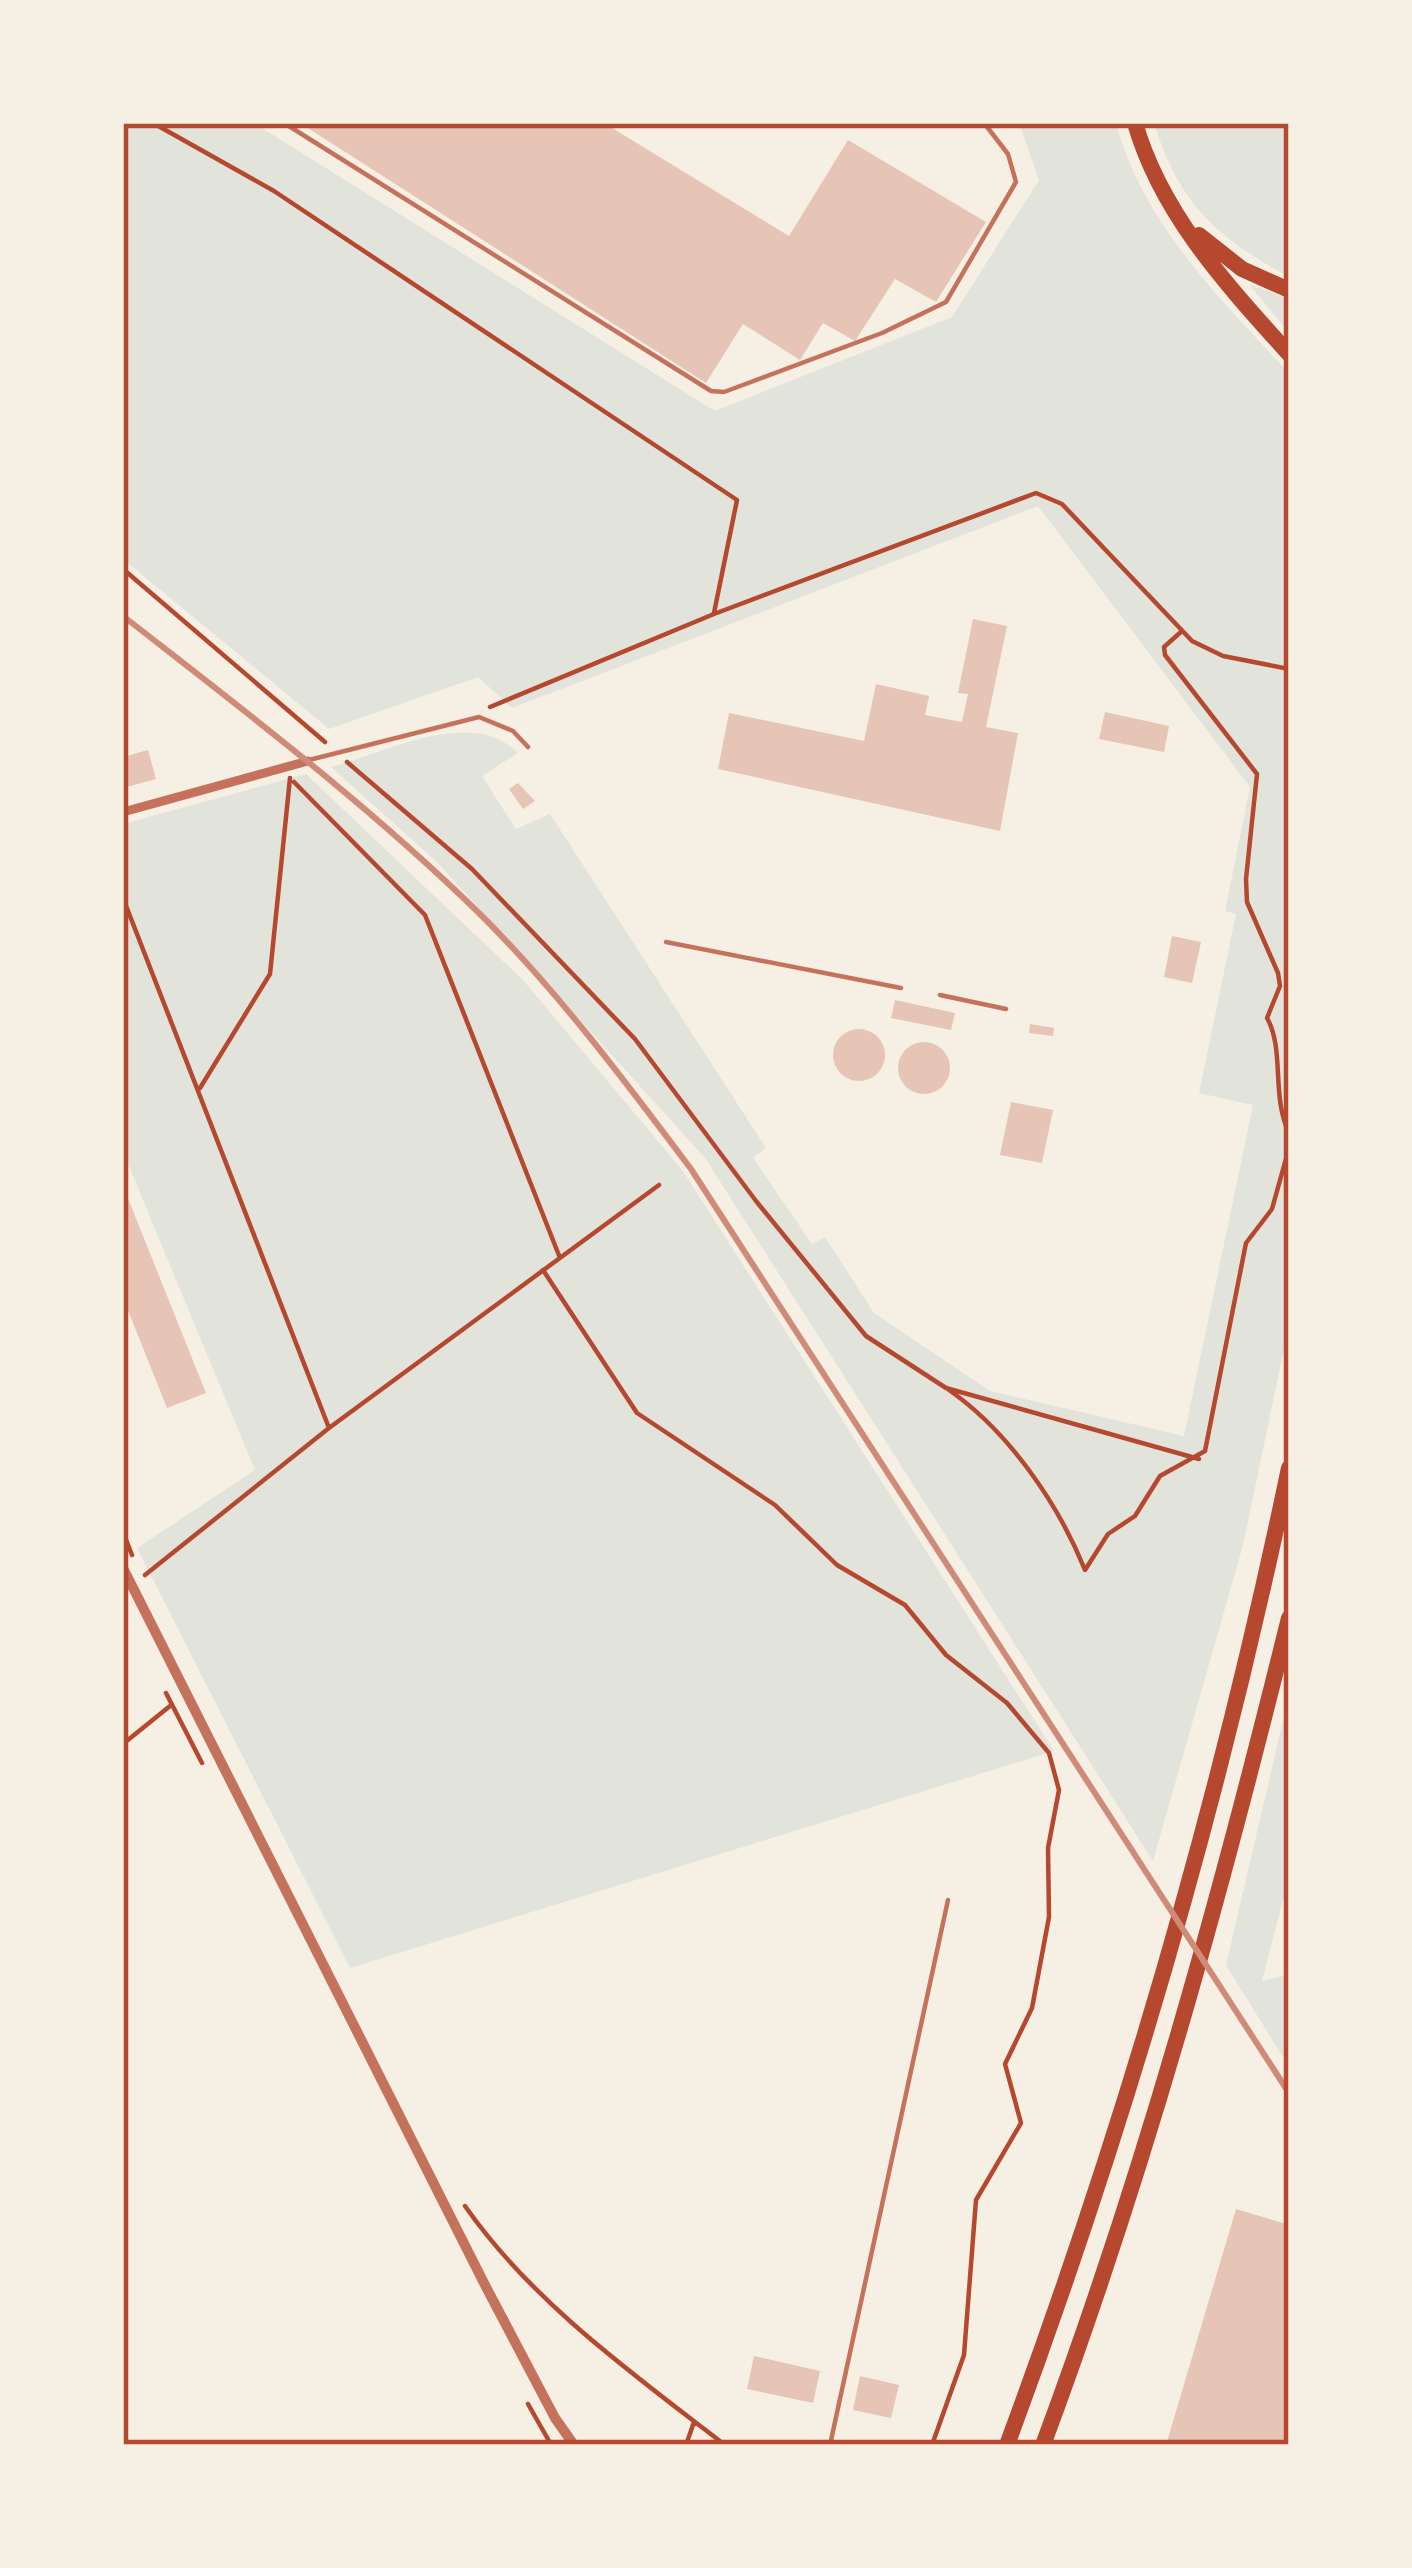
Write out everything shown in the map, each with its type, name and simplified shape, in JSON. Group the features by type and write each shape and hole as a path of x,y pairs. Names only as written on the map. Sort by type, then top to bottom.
{"highway":[{"path":"1135,123 1155,177 1172,205 1225,283 1289,354"},
{"path":"1172,205 1216,251 1289,290"},
{"path":"1007,2445 1070,2275 1146,2032 1212,1791 1289,1468"},
{"path":"1043,2445 1107,2273 1183,2031 1289,1618"}],"street":[{"path":"123,812 290,772 308,761"},
{"path":"123,1568 486,2287 555,2419 574,2445"}],"lane":[{"path":"284,123 711,391 724,392 882,333 946,302 1016,182 1008,154 984,123"},
{"path":"308,761 479,717 514,731 528,747"},
{"path":"665,942 901,988"},
{"path":"940,995 1006,1009"},
{"path":"830,2445 948,1900"}],"path":[{"path":"154,123 274,191 737,500 714,614"},
{"path":"479,717 496,702 714,614 1036,493 1062,504 1182,631 1223,656 1289,669"},
{"path":"123,569 472,869 635,1039 756,1201 866,1336 981,1412 1028,1471 1084,1570 1108,1534 1124,1528 1135,1516 1160,1476 1199,1459 1205,1451 1237,1285 1245,1270 1246,1243 1272,1209 1289,1148"},
{"path":"1182,631 1164,647 1165,655 1257,774 1247,902 1278,973 1280,986 1267,1018 1276,1036 1274,1078 1289,1133"},
{"path":"200,1088 270,974 290,772"},
{"path":"290,772 425,915 560,1258"},
{"path":"123,898 328,1428"},
{"path":"131,1586 328,1428 659,1185"},
{"path":"543,1270 637,1413 776,1505 838,1565 905,1605 946,1655 1007,1703 1048,1753 1059,1790 1048,1848 1049,1917 1032,2008 1005,2064 1021,2123 976,2200 964,2355 932,2445"},
{"path":"946,1388 1199,1459"},
{"path":"123,1744 185,1694"},
{"path":"456,2194 516,2267 603,2349 724,2445"},
{"path":"686,2445 694,2422"}],"shaded area":[{"path":"123,123 254,123 715,411 952,317 1039,180 1019,123 1116,123 1128,159 1164,226 1211,287 1289,373 1289,1325 1243,1545 1153,1861 705,1158 437,862 331,767 453,733 499,739 518,753 482,776 516,829 550,814 766,1148 753,1158 812,1244 825,1237 874,1313 990,1391 1184,1436 1253,1105 1199,1093 1236,914 1225,911 1250,787 1038,506 512,708 478,677 329,729 123,559"},
{"path":"1154,123 1289,123 1289,277 1221,232 1188,197"},
{"path":"1249,284 1289,299 1289,334 1288,332"},
{"path":"306,774 523,980 683,1171 1054,1751 350,1968 137,1548 255,1470 123,1152 123,824"},
{"path":"1289,1695 1289,1877 1262,1981 1289,1974 1289,2067 1226,1965"}],"building":[{"path":"300,123 604,123 789,236 848,140 986,222 936,302 895,279 855,341 823,323 800,360 743,324 706,383"},
{"path":"973,619 1007,626 986,727 1018,733 1000,831 718,769 729,713 864,741 876,684 929,696 925,715 962,722 968,694 958,693"},
{"path":"1105,712 1169,726 1164,752 1099,739"},
{"path":"148,750 156,779 123,788 123,757"},
{"path":"518,783 535,801 523,809 509,789"},
{"path":"1172,936 1201,942 1192,983 1164,977"},
{"path":"895,1000 955,1013 951,1030 891,1018"},
{"path":"1030,1024 1054,1028 1053,1036 1029,1033"},
{"path":"859,1029 877,1037 885,1055 877,1073 859,1081 841,1073 833,1055 841,1037"},
{"path":"924,1042 942,1050 950,1068 942,1086 924,1094 906,1086 898,1068 906,1050"},
{"path":"1011,1102 1053,1110 1042,1163 1000,1155"},
{"path":"123,1186 206,1393 167,1408 123,1298"},
{"path":"1236,2209 1289,2225 1289,2445 1166,2445"},
{"path":"754,2356 820,2371 813,2403 747,2389"},
{"path":"860,2376 899,2385 891,2418 853,2410"}],"railway":[{"path":"123,616 306,761 439,875 537,975 616,1071 691,1169 1289,2093"}]}
